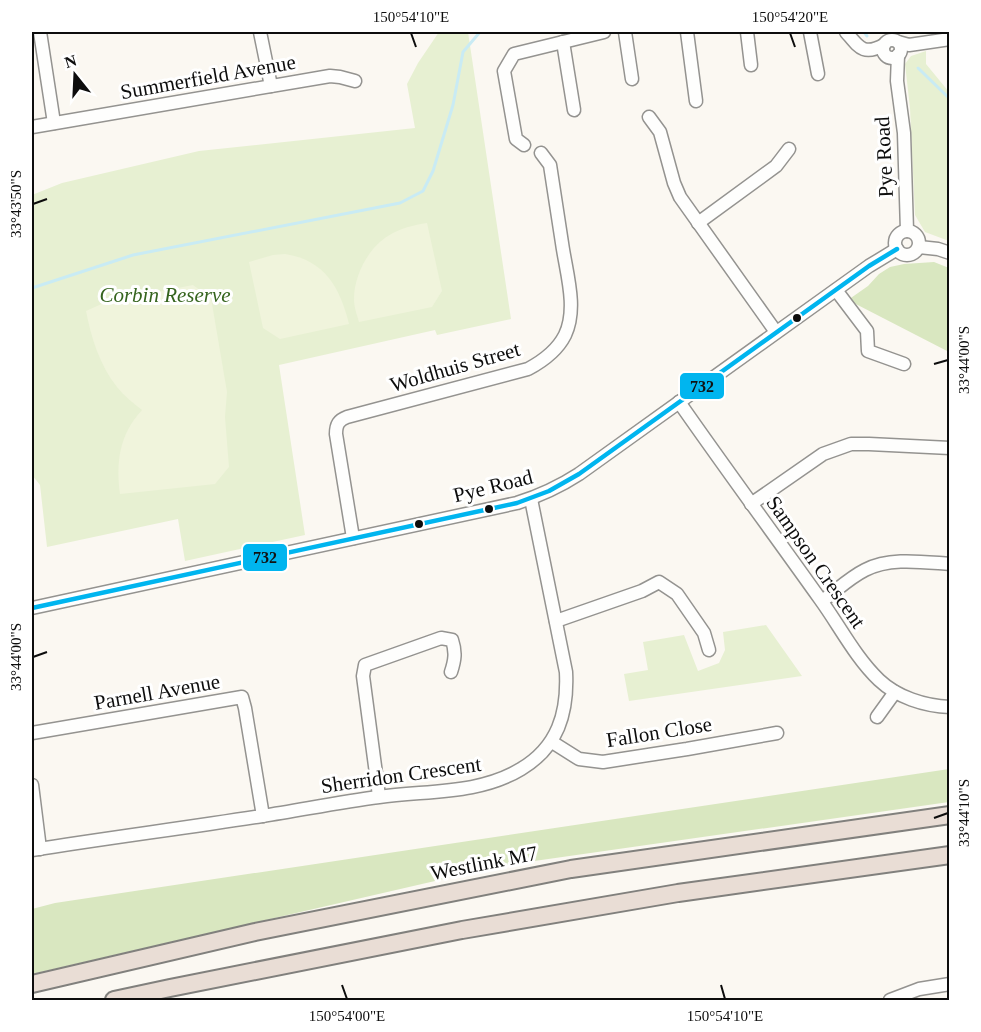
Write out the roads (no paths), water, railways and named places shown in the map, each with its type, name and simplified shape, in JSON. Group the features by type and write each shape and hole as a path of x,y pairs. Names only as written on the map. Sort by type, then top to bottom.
{"highway":[{"name":"Westlink M7","path":"32,984 255,932 571,869 950,815"},
{"path":"114,1000 473,928 678,893 950,855"}],"street":[{"path":"40,32 54,123"},
{"path":"260,32 271,86"},
{"path":"524,145 516,139 504,71 514,54 604,32"},
{"path":"625,32 632,79"},
{"path":"687,32 696,101"},
{"path":"747,32 751,64"},
{"path":"810,32 818,74"},
{"path":"846,32 861,48 869,50 950,39"},
{"path":"563,42 574,110"},
{"name":"Pye Road","path":"892,46 904,133 907,231"},
{"name":"Summerfield Avenue","path":"32,127 330,76 356,81"},
{"path":"650,117 660,132 680,197 776,332"},
{"path":"698,223 776,166 789,149"},
{"name":"Woldhuis Street","path":"353,538 334,420 528,369 558,346 565,334 569,322 570,295 550,165 541,153"},
{"path":"907,231 917,236 919,243 919,247 911,255 903,254 896,246 899,234 907,231"},
{"path":"919,247 950,253"},
{"name":"Pye Road","path":"32,608 531,499 566,483 869,266 897,249"},
{"path":"836,290 867,331 868,351 904,364"},
{"name":"Sampson Crescent","path":"679,402 878,680 895,693 916,701 950,707"},
{"path":"751,504 823,454 850,444 950,448"},
{"name":"Sherridon Crescent","path":"36,850 379,796 460,789 487,784 506,777 536,759 552,742 560,724 566,705 567,688 566,672 531,499"},
{"path":"822,601 863,570 877,565 893,562 950,564"},
{"path":"556,621 642,591 659,582 677,594 704,633 709,650"},
{"path":"379,796 363,676 365,665 441,638 452,640 455,649 455,660 451,672"},
{"path":"876,717 895,693"},
{"name":"Parnell Avenue","path":"32,733 242,697 262,816"},
{"name":"Fallon Close","path":"552,742 579,759 603,762 777,733"},
{"path":"32,785 36,850"},
{"path":"890,1000 919,989 950,984"}],"waterway":[{"path":"32,288 133,255 400,203 423,191 433,171 453,105 463,52 480,32"},
{"path":"864,32 867,36"},
{"path":"918,68 950,99"}],"park label":[{"name":"Corbin Reserve","path":"165,295"}]}
